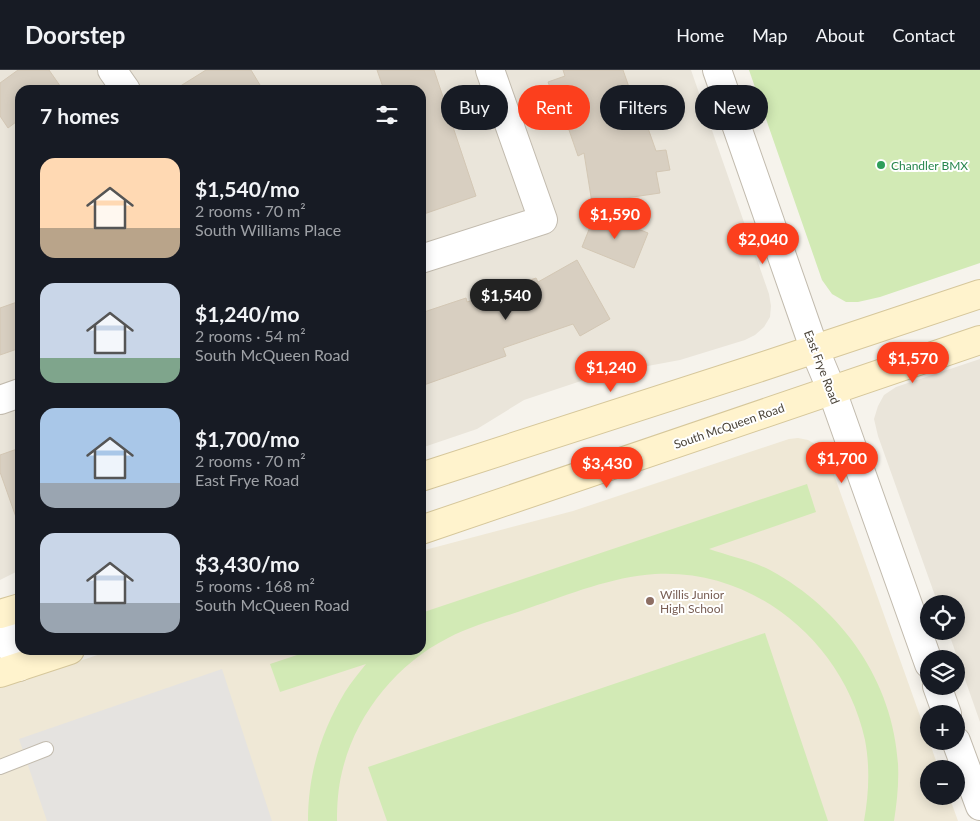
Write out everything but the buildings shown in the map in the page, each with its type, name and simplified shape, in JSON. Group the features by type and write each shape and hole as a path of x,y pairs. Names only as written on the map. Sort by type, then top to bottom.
{"main road":[{"path":"426,475 980,294"},
{"name":"South McQueen Road","path":"426,528 980,340"},
{"path":"0,616 15,610"},
{"path":"10,670 55,655"}],"street":[{"path":"112,70 122,85"},
{"path":"426,257 543,220 490,70"},
{"name":"East Frye Road","path":"717,70 814,348 832,391 924,650"},
{"path":"0,400 15,396"},
{"path":"0,616 10,670"},
{"path":"960,750 980,806"}],"lane":[{"path":"0,767 46,749"}],"shaded area":[{"path":"0,70 691,70 696,85 695,130 712,130 769,294 770,317 764,327 755,335 745,340 680,360 599,375 524,400 477,429 426,446 426,85 15,85 15,572 0,580"},
{"path":"980,359 980,722 965,679 965,650 955,650 951,640 965,640 965,595 935,595 878,436 874,419 878,406 884,395 896,387"},
{"name":"Willis Junior High School","path":"789,439 808,440 820,447 828,458 920,716 920,750 932,750 936,760 920,760 920,805 952,805 958,821 0,821 0,688 97,655 426,655 426,550 573,511"},
{"path":"222,669 272,821 47,821 19,739"}],"green space":[{"name":"Chandler BMX","path":"749,70 980,70 980,263 880,297 858,302 846,302 832,294 822,280 768,125 768,85 754,85"},
{"path":"807,484 816,512 709,549 770,570 796,586 820,605 859,650 874,676 886,704 894,733 898,764 898,792 894,821 864,821 868,780 865,740 854,705 837,672 816,643 790,618 760,598 727,584 692,575 655,574 639,576 607,582 467,629 426,651 426,611"},
{"path":"765,633 828,821 387,821 368,767"},
{"path":"297,655 421,655 395,677 380,694 357,731 348,751 341,778 337,821 308,821 313,770 329,722 352,681 366,664 280,692 270,664"}],"place":[{"name":"Chandler BMX","path":"881,165"},
{"name":"Willis Junior High School","path":"650,601"}]}
